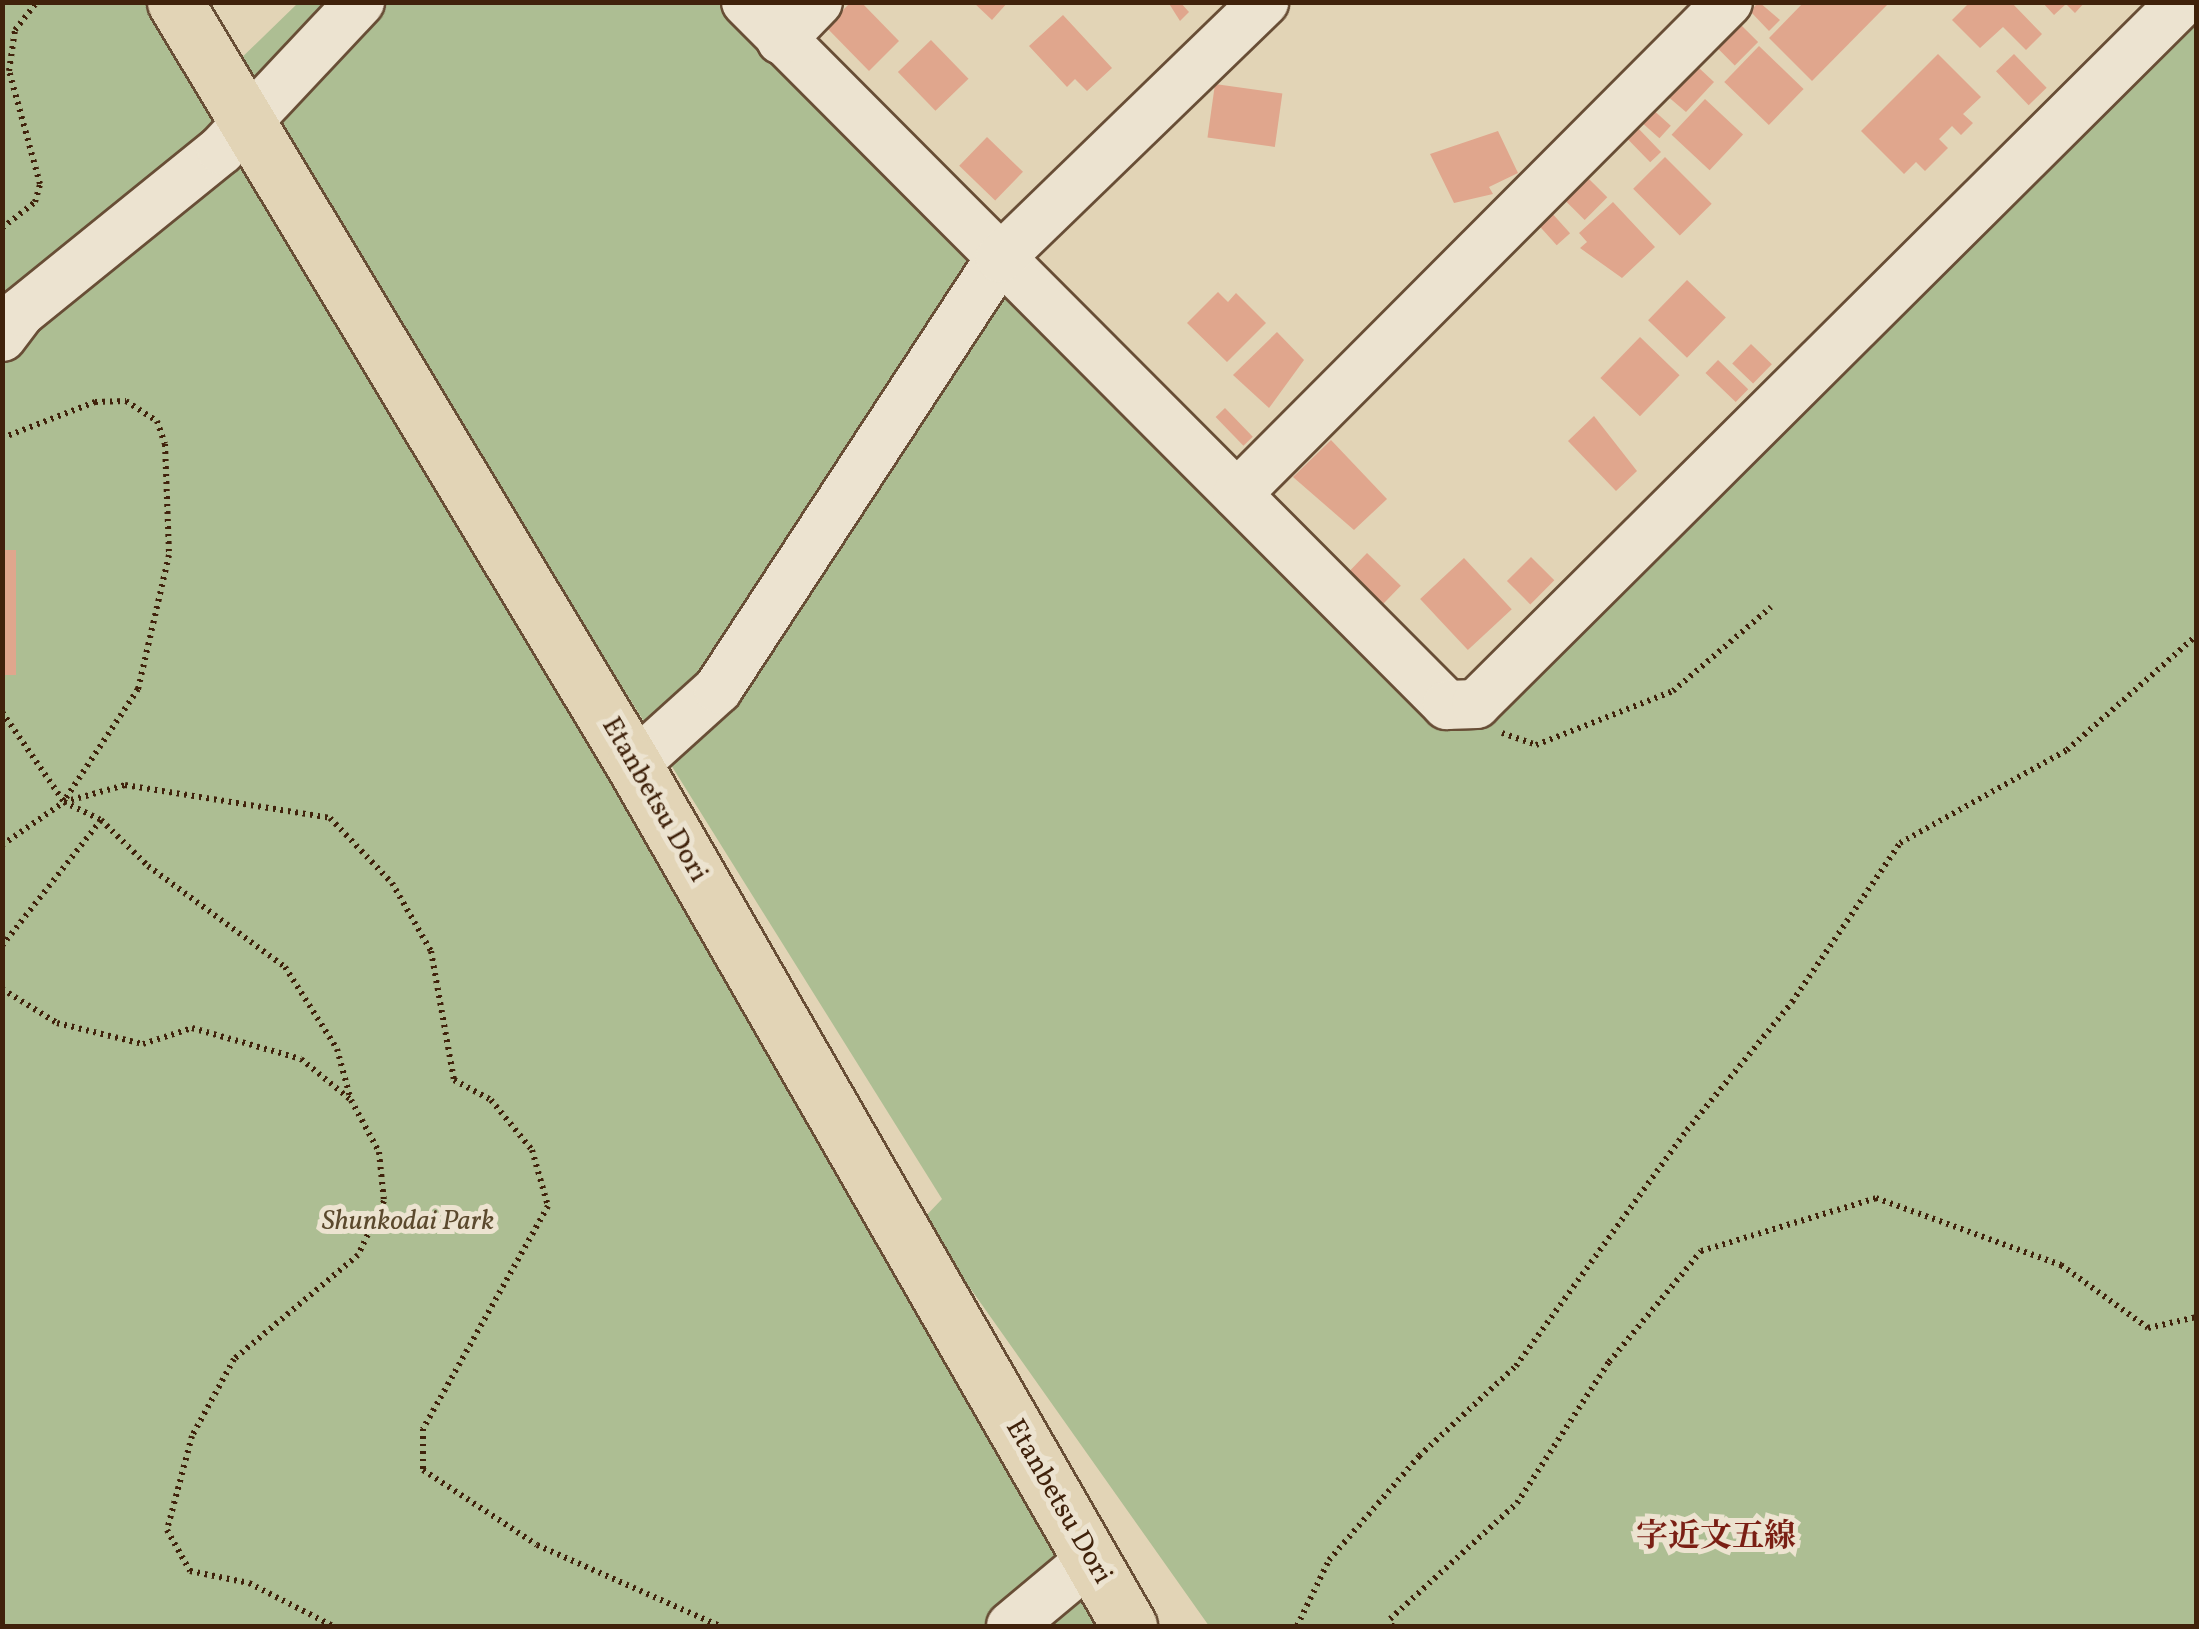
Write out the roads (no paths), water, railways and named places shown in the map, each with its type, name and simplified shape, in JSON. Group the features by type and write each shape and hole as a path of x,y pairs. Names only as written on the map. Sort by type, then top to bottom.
{"main road":[{"name":"Etanbetsu Dori","path":"175,2 634,765 1127,1620"}],"street":[{"path":"2,337 21,312 248,123 360,2"},
{"path":"746,2 1447,706 1476,704 2182,2"},
{"path":"781,40 818,2"},
{"path":"634,765 718,689 1000,258 1264,2"},
{"path":"1236,494 1728,2"},
{"path":"1011,1626 1091,1559"}],"district":[{"name":"字近文五線","path":"1716,1538"}],"park label":[{"name":"Shunkodai Park","path":"408,1222"}]}
